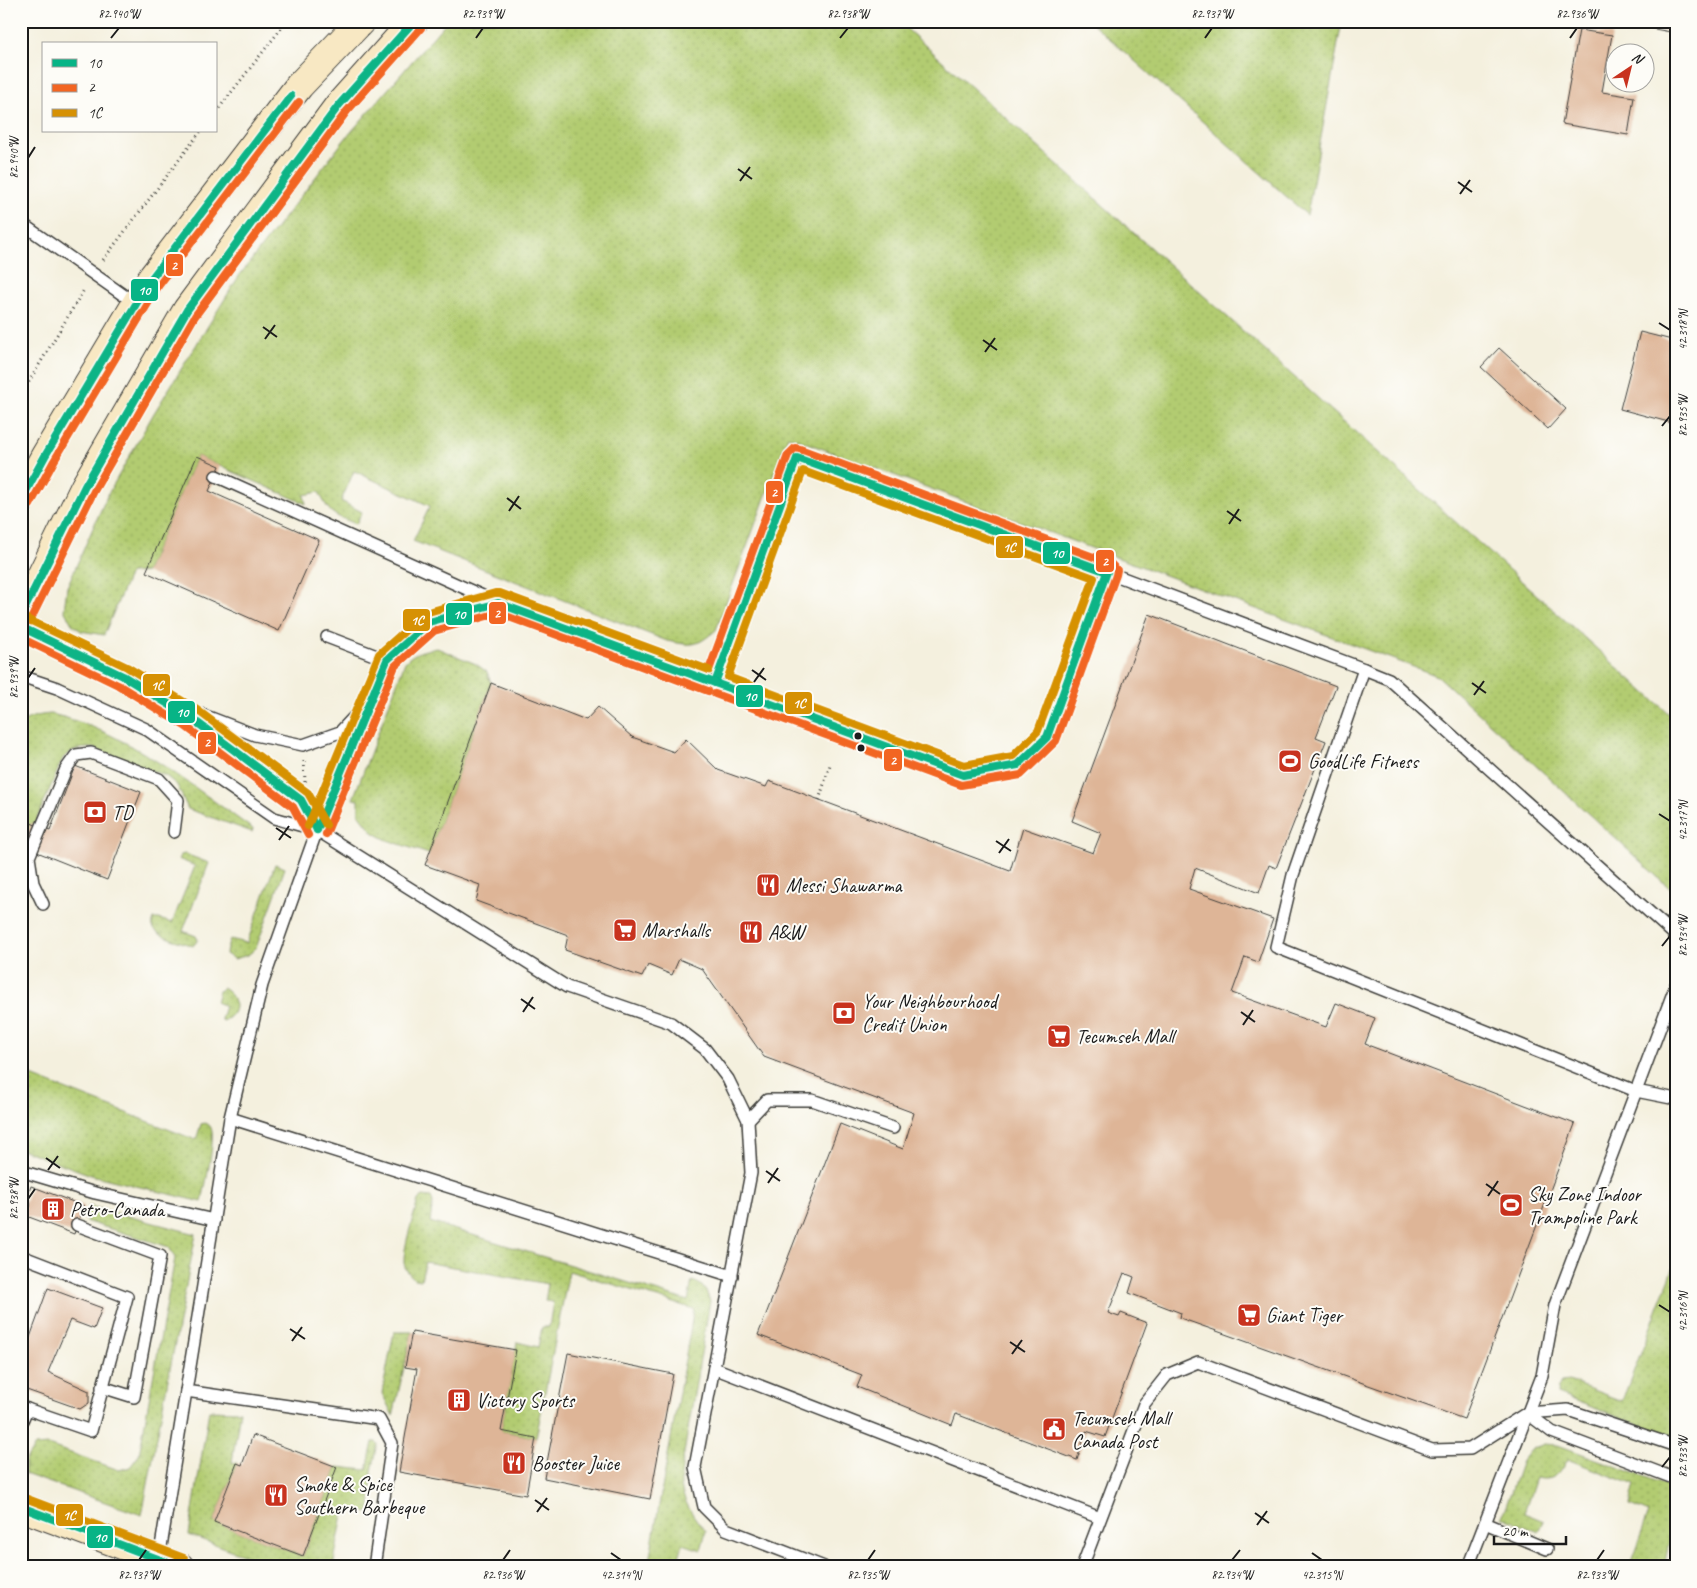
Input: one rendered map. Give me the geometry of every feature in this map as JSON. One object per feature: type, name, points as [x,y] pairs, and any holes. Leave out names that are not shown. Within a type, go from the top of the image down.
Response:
[{"type":"main road","points":[[21,500],[44,456],[151,279],[299,86],[361,21]]},
{"type":"main road","points":[[21,617],[85,486],[187,310],[339,105],[414,21]]},
{"type":"main road","points":[[21,1507],[170,1563]]},
{"type":"lane","points":[[21,222],[136,304]]},
{"type":"lane","points":[[715,684],[797,458],[1390,679],[1676,936]]},
{"type":"lane","points":[[216,476],[498,603],[963,775],[1018,765],[1047,737],[1107,572]]},
{"type":"lane","points":[[170,1563],[186,1391],[230,1118],[262,985],[317,830],[387,660],[429,622],[498,603]]},
{"type":"lane","points":[[21,628],[123,676],[191,718],[301,800],[317,830]]},
{"type":"lane","points":[[327,637],[387,660]]},
{"type":"lane","points":[[1364,670],[1293,875],[1276,947],[1636,1091],[1676,1099]]},
{"type":"lane","points":[[21,676],[57,688],[146,729],[274,818],[317,830],[566,986],[671,1023],[705,1049],[728,1079],[748,1120],[751,1173],[695,1467],[704,1508],[726,1529],[824,1567]]},
{"type":"lane","points":[[154,696],[255,736],[303,745],[340,732],[370,700]]},
{"type":"lane","points":[[43,904],[33,883],[29,857],[66,769],[76,755],[91,753],[159,780],[178,800],[174,832]]},
{"type":"lane","points":[[1468,1567],[1542,1376],[1555,1305],[1676,986]]},
{"type":"lane","points":[[748,1120],[767,1100],[812,1100],[893,1128]]},
{"type":"lane","points":[[230,1118],[732,1276]]},
{"type":"lane","points":[[21,1171],[95,1194],[214,1220]]},
{"type":"lane","points":[[77,1225],[160,1256],[134,1398],[102,1386]]},
{"type":"lane","points":[[21,1256],[126,1297],[91,1431],[24,1408],[21,1423]]},
{"type":"lane","points":[[1082,1567],[1144,1404],[1167,1375],[1198,1362],[1432,1450],[1470,1449],[1527,1413],[1568,1410],[1676,1446]]},
{"type":"lane","points":[[714,1368],[1100,1518]]},
{"type":"lane","points":[[186,1391],[379,1419],[392,1443],[374,1567]]},
{"type":"lane","points":[[1527,1413],[1552,1432],[1676,1479]]},
{"type":"lane","points":[[1485,1523],[1547,1548]]},
{"type":"path","points":[[218,109],[287,21]]},
{"type":"path","points":[[304,758],[306,785]]},
{"type":"path","points":[[819,800],[830,764]]},
{"type":"green space","points":[[447,21],[898,21],[1676,720],[1676,894],[1438,676],[788,436],[716,630],[704,640],[694,644],[667,641],[413,541],[430,506],[354,471],[341,501],[362,512],[356,524],[333,513],[326,506],[319,492],[304,495],[306,504],[197,456],[146,572],[130,573],[104,635],[81,631],[72,624],[64,610],[67,587],[107,496],[154,413],[239,276],[345,139]]},
{"type":"green space","points":[[1090,21],[1342,21],[1307,215]]},
{"type":"green space","points":[[437,648],[476,664],[487,672],[491,683],[429,854],[387,840],[374,833],[359,814],[359,800],[353,799],[405,662],[419,652]]},
{"type":"green space","points":[[51,714],[79,722],[132,746],[206,795],[253,829],[252,832],[188,809],[177,785],[166,776],[93,748],[84,748],[73,751],[63,758],[21,856],[21,723],[32,717]]},
{"type":"green space","points":[[185,854],[209,863],[183,931],[196,936],[198,940],[193,946],[171,939],[159,933],[153,927],[154,919],[172,923],[195,866],[178,859],[181,855]]},
{"type":"green space","points":[[275,864],[285,868],[256,948],[248,955],[234,959],[226,954],[230,939],[247,943]]},
{"type":"green space","points":[[222,988],[231,995],[235,1004],[233,1014],[223,1021],[221,1019],[225,1006],[216,1002],[219,991]]},
{"type":"green space","points":[[21,1072],[196,1140],[201,1124],[209,1125],[212,1134],[210,1164],[202,1202],[91,1175],[21,1149]]},
{"type":"green space","points":[[423,1196],[431,1197],[433,1202],[430,1222],[688,1301],[692,1281],[704,1288],[710,1301],[682,1465],[681,1481],[682,1492],[687,1504],[706,1531],[701,1550],[683,1544],[676,1567],[648,1567],[694,1309],[569,1271],[536,1438],[501,1431],[517,1342],[538,1347],[542,1327],[549,1327],[553,1302],[545,1301],[548,1284],[425,1262],[421,1280],[415,1279],[405,1268],[404,1256],[418,1200]]},
{"type":"green space","points":[[89,1206],[196,1234],[142,1515],[25,1474],[25,1461],[35,1446],[48,1445],[119,1470],[130,1467],[139,1455],[175,1258],[169,1247],[85,1221]]},
{"type":"green space","points":[[1676,1262],[1676,1435],[1663,1434],[1557,1394],[1558,1387],[1562,1382],[1569,1381],[1622,1401]]},
{"type":"green space","points":[[394,1332],[412,1332],[393,1416],[382,1393]]},
{"type":"green space","points":[[209,1410],[240,1411],[232,1462],[237,1463],[214,1522],[303,1556],[337,1467],[367,1470],[373,1442],[378,1444],[372,1471],[370,1513],[344,1509],[333,1567],[277,1567],[189,1535]]},
{"type":"green space","points":[[1544,1444],[1558,1445],[1664,1484],[1675,1496],[1676,1508],[1664,1567],[1629,1567],[1649,1513],[1630,1505],[1635,1485],[1567,1459],[1556,1476],[1548,1479],[1536,1478],[1524,1513],[1544,1521],[1539,1532],[1502,1517],[1522,1461],[1532,1449]]},
{"type":"building","points":[[1676,21],[1676,33],[1617,22]]},
{"type":"building","points":[[1579,30],[1612,35],[1611,42],[1604,42],[1604,81],[1602,92],[1634,97],[1628,135],[1562,124]]},
{"type":"building","points":[[1640,332],[1676,341],[1676,424],[1620,409]]},
{"type":"building","points":[[1499,348],[1566,409],[1548,429],[1481,367]]},
{"type":"building","points":[[197,456],[220,466],[209,491],[319,540],[279,631],[146,572]]},
{"type":"building","name":"Tecumseh Mall","points":[[1149,614],[1336,686],[1316,737],[1326,741],[1276,868],[1269,865],[1259,893],[1195,868],[1189,889],[1273,919],[1258,962],[1245,957],[1232,993],[1326,1027],[1336,1003],[1375,1018],[1365,1044],[1575,1124],[1464,1419],[1180,1318],[1181,1313],[1129,1293],[1134,1277],[1124,1273],[1108,1313],[1119,1317],[1121,1313],[1147,1323],[1105,1437],[1086,1431],[1077,1460],[956,1414],[952,1425],[857,1387],[862,1375],[758,1335],[840,1124],[903,1149],[914,1113],[764,1057],[702,969],[679,959],[672,975],[648,965],[642,977],[565,950],[568,935],[476,901],[480,885],[425,865],[491,683],[586,720],[598,707],[632,737],[674,752],[686,739],[718,770],[766,787],[769,781],[1010,871],[1023,828],[1093,853],[1101,833],[1072,821]]},
{"type":"building","name":"TD","points":[[75,766],[141,792],[107,880],[22,846],[31,823],[50,831]]},
{"type":"building","name":"Petro-Canada","points":[[31,1186],[84,1206],[74,1234],[21,1214]]},
{"type":"building","points":[[48,1288],[102,1308],[94,1329],[70,1320],[48,1372],[89,1391],[89,1403],[80,1409],[21,1388],[21,1362]]},
{"type":"building","name":"Victory Sports","points":[[412,1332],[516,1350],[501,1431],[536,1438],[526,1495],[399,1472],[417,1369],[405,1367]]},
{"type":"building","points":[[568,1353],[673,1374],[650,1499],[544,1478]]},
{"type":"building","name":"Smoke & Spice Southern Barbeque","points":[[253,1435],[337,1467],[303,1556],[214,1522],[237,1463],[242,1465]]},
{"type":"transit line","name":"10","points":[[21,616],[85,486],[187,310],[339,105],[414,21]]},
{"type":"transit line","name":"2","points":[[30,621],[94,491],[195,316],[347,111],[421,28]]},
{"type":"transit line","name":"10","points":[[21,500],[45,456],[151,279],[291,96]]},
{"type":"transit line","name":"2","points":[[30,505],[54,461],[159,285],[299,102]]},
{"type":"transit line","name":"2","points":[[709,670],[788,455],[795,448],[1110,563],[1117,570],[1056,741],[1021,775],[961,785],[715,694]]},
{"type":"transit line","name":"10","points":[[797,458],[1107,572],[1047,737],[1018,765],[963,775],[715,683],[797,458]]},
{"type":"transit line","name":"1C","points":[[803,471],[1094,578],[1038,731],[1013,756],[964,765],[728,677],[803,471]]},
{"type":"transit line","name":"1C","points":[[308,826],[379,654],[425,613],[500,593],[709,670]]},
{"type":"transit line","name":"10","points":[[317,830],[387,660],[429,622],[498,603],[715,683]]},
{"type":"transit line","name":"2","points":[[326,834],[395,666],[434,631],[498,613],[708,691]]},
{"type":"transit line","name":"1C","points":[[25,618],[127,667],[197,710],[308,793],[326,825]]},
{"type":"transit line","name":"10","points":[[21,627],[123,676],[191,718],[301,800],[317,830]]},
{"type":"transit line","name":"2","points":[[21,638],[118,685],[185,726],[293,807],[308,835]]},
{"type":"transit line","name":"1C","points":[[25,1498],[184,1558]]},
{"type":"transit line","name":"10","points":[[21,1507],[179,1567]]},
{"type":"place","name":"GoodLife Fitness","points":[[1290,761]]},
{"type":"place","name":"TD","points":[[95,812]]},
{"type":"place","name":"Messi Shawarma","points":[[768,885]]},
{"type":"place","name":"Marshalls","points":[[625,930]]},
{"type":"place","name":"A&W","points":[[751,932]]},
{"type":"place","name":"Your Neighbourhood Credit Union","points":[[844,1013]]},
{"type":"place","name":"Tecumseh Mall","points":[[1059,1036]]},
{"type":"place","name":"Sky Zone Indoor Trampoline Park","points":[[1511,1205]]},
{"type":"place","name":"Petro-Canada","points":[[53,1209]]},
{"type":"place","name":"Giant Tiger","points":[[1249,1315]]},
{"type":"place","name":"Victory Sports","points":[[459,1400]]},
{"type":"place","name":"Tecumseh Mall Canada Post","points":[[1054,1429]]},
{"type":"place","name":"Booster Juice","points":[[514,1463]]},
{"type":"place","name":"Smoke & Spice Southern Barbeque","points":[[276,1495]]}]
